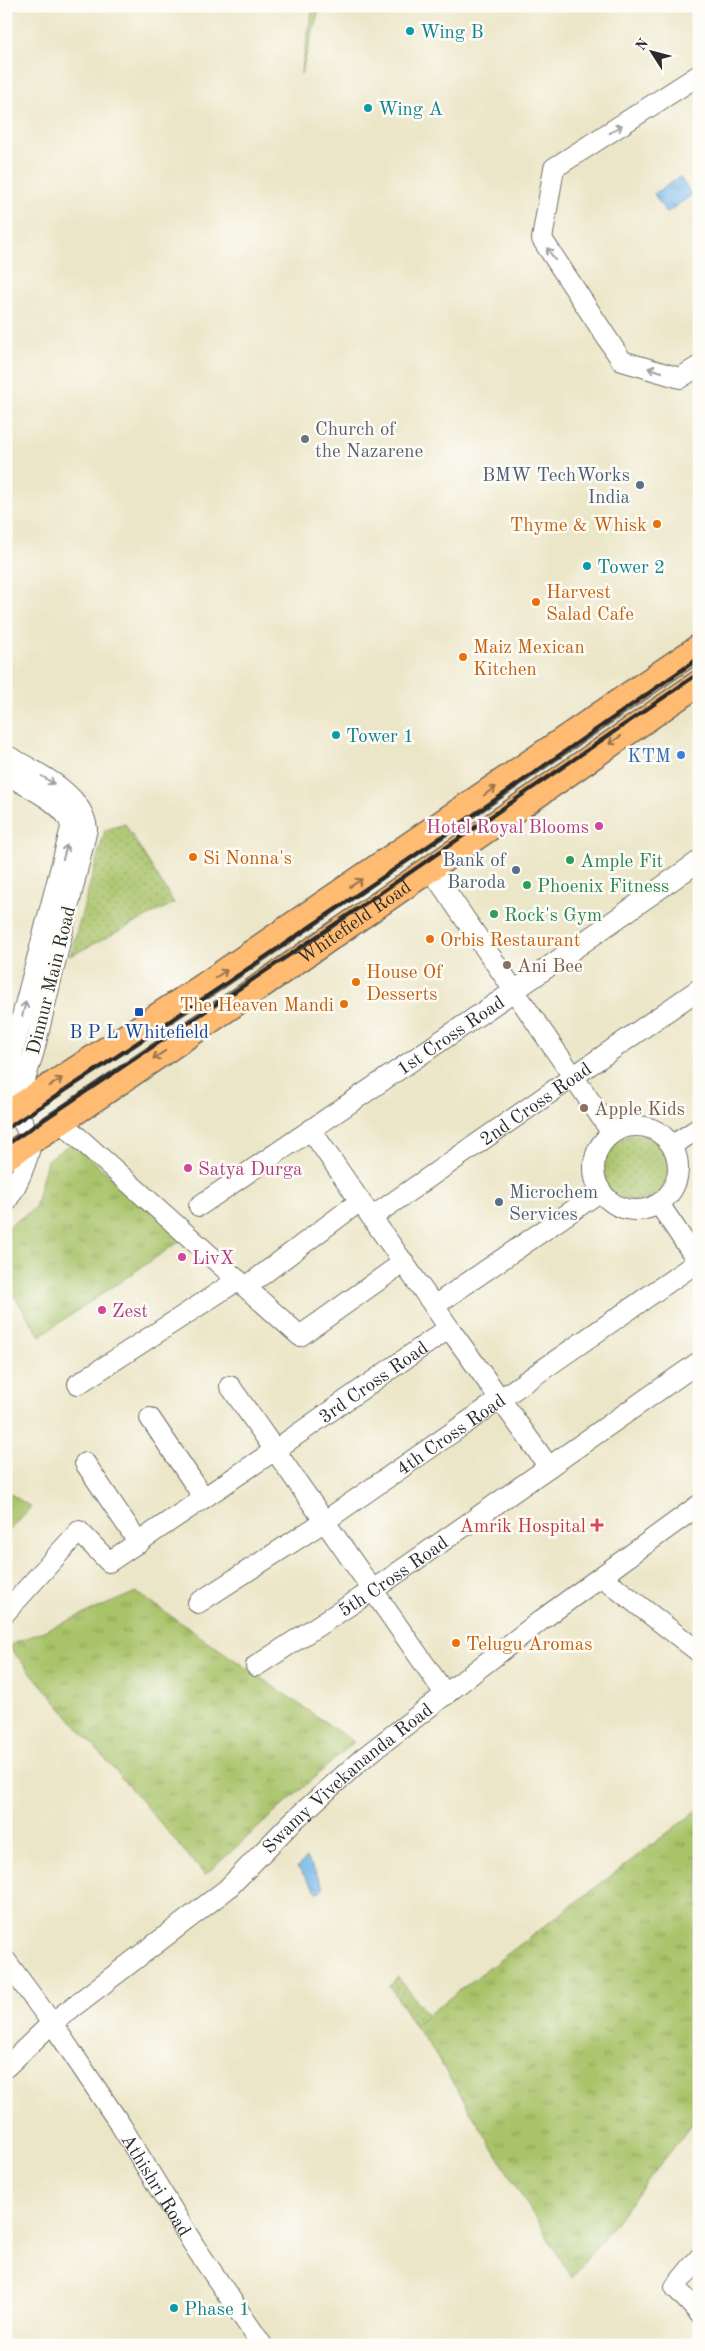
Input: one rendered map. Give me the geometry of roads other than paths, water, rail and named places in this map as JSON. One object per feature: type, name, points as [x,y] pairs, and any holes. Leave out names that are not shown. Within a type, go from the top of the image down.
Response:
[{"type":"main road","name":"Whitefield Road","points":[[9,1111],[208,983],[699,647]]},
{"type":"main road","points":[[659,675],[676,699]]},
{"type":"main road","name":"Whitefield Road","points":[[6,1157],[61,1122],[699,683]]},
{"type":"main road","points":[[626,697],[642,722]]},
{"type":"street","points":[[699,76],[554,168],[542,239],[622,361],[680,378],[699,366]]},
{"type":"street","name":"Dinnur Main Road","points":[[6,755],[65,793],[85,816],[87,828],[34,1051],[9,1111]]},
{"type":"street","name":"Dinnur Main Road","points":[[6,774],[57,804],[71,821],[71,828],[12,1055],[9,1111]]},
{"type":"street","name":"1st Cross Road","points":[[199,1206],[514,991],[699,861]]},
{"type":"street","points":[[430,868],[612,1133]]},
{"type":"street","name":"2nd Cross Road","points":[[78,1384],[366,1209],[573,1076],[699,989]]},
{"type":"street","points":[[6,1202],[27,1161],[32,1140],[9,1111]]},
{"type":"street","points":[[61,1122],[300,1336],[404,1262]]},
{"type":"street","points":[[630,1126],[647,1126],[663,1134],[673,1145],[679,1166],[677,1180],[669,1195],[659,1204],[639,1210],[627,1210],[605,1198],[594,1175],[594,1161],[600,1145],[612,1133],[630,1126]]},
{"type":"street","points":[[673,1145],[699,1128]]},
{"type":"street","name":"3rd Cross Road","points":[[6,1612],[79,1531],[109,1562],[275,1450],[449,1328],[311,1130]]},
{"type":"street","points":[[434,1306],[601,1191]]},
{"type":"street","points":[[659,1204],[698,1262]]},
{"type":"street","name":"4th Cross Road","points":[[198,1603],[325,1521],[698,1262]]},
{"type":"street","points":[[449,1328],[549,1466]]},
{"type":"street","name":"5th Cross Road","points":[[256,1666],[373,1590],[699,1362]]},
{"type":"street","points":[[230,1386],[446,1695]]},
{"type":"street","points":[[150,1418],[204,1498]]},
{"type":"street","points":[[85,1462],[139,1543]]},
{"type":"street","name":"Swamy Vivekananda Road","points":[[6,2067],[52,2023],[227,1889],[292,1822],[362,1759],[540,1620],[697,1510]]},
{"type":"street","points":[[602,1576],[699,1652]]},
{"type":"street","name":"Athishri Road","points":[[6,1961],[52,2023],[120,2124],[192,2241],[262,2345]]},
{"type":"street","points":[[699,2258],[675,2287],[699,2313]]},
{"type":"water","points":[[680,177],[692,195],[666,213],[654,194]]},
{"type":"water","points":[[307,1858],[324,1887],[318,1893],[297,1867]]},
{"type":"railway","points":[[6,1129],[181,1014],[699,658]]},
{"type":"railway","points":[[6,1145],[328,929],[699,673]]},
{"type":"place","name":"Wing B","points":[[410,31]]},
{"type":"place","name":"Wing A","points":[[368,108]]},
{"type":"place","name":"Church of the Nazarene","points":[[305,439]]},
{"type":"place","name":"BMW TechWorks India","points":[[640,485]]},
{"type":"place","name":"Thyme & Whisk","points":[[657,524]]},
{"type":"place","name":"Tower 2","points":[[587,566]]},
{"type":"place","name":"Harvest Salad Cafe","points":[[536,602]]},
{"type":"place","name":"Maiz Mexican Kitchen","points":[[463,657]]},
{"type":"place","name":"Tower 1","points":[[336,735]]},
{"type":"place","name":"KTM","points":[[681,755]]},
{"type":"place","name":"Hotel Royal Blooms","points":[[599,826]]},
{"type":"place","name":"Si Nonna's","points":[[193,857]]},
{"type":"place","name":"Ample Fit","points":[[570,860]]},
{"type":"place","name":"Bank of Baroda","points":[[516,870]]},
{"type":"place","name":"Phoenix Fitness","points":[[527,885]]},
{"type":"place","name":"Rock's Gym","points":[[494,914]]},
{"type":"place","name":"Orbis Restaurant","points":[[430,939]]},
{"type":"place","name":"Ani Bee","points":[[507,965]]},
{"type":"place","name":"House Of Desserts","points":[[356,982]]},
{"type":"place","name":"The Heaven Mandi","points":[[344,1004]]},
{"type":"place","name":"B P L Whitefield","points":[[139,1012]]},
{"type":"place","name":"Apple Kids","points":[[584,1108]]},
{"type":"place","name":"Satya Durga","points":[[188,1168]]},
{"type":"place","name":"Microchem Services","points":[[499,1202]]},
{"type":"place","name":"LivX","points":[[182,1257]]},
{"type":"place","name":"Zest","points":[[102,1310]]},
{"type":"place","name":"Amrik Hospital","points":[[597,1525]]},
{"type":"place","name":"Telugu Aromas","points":[[456,1643]]},
{"type":"place","name":"Phase 1","points":[[174,2308]]}]
